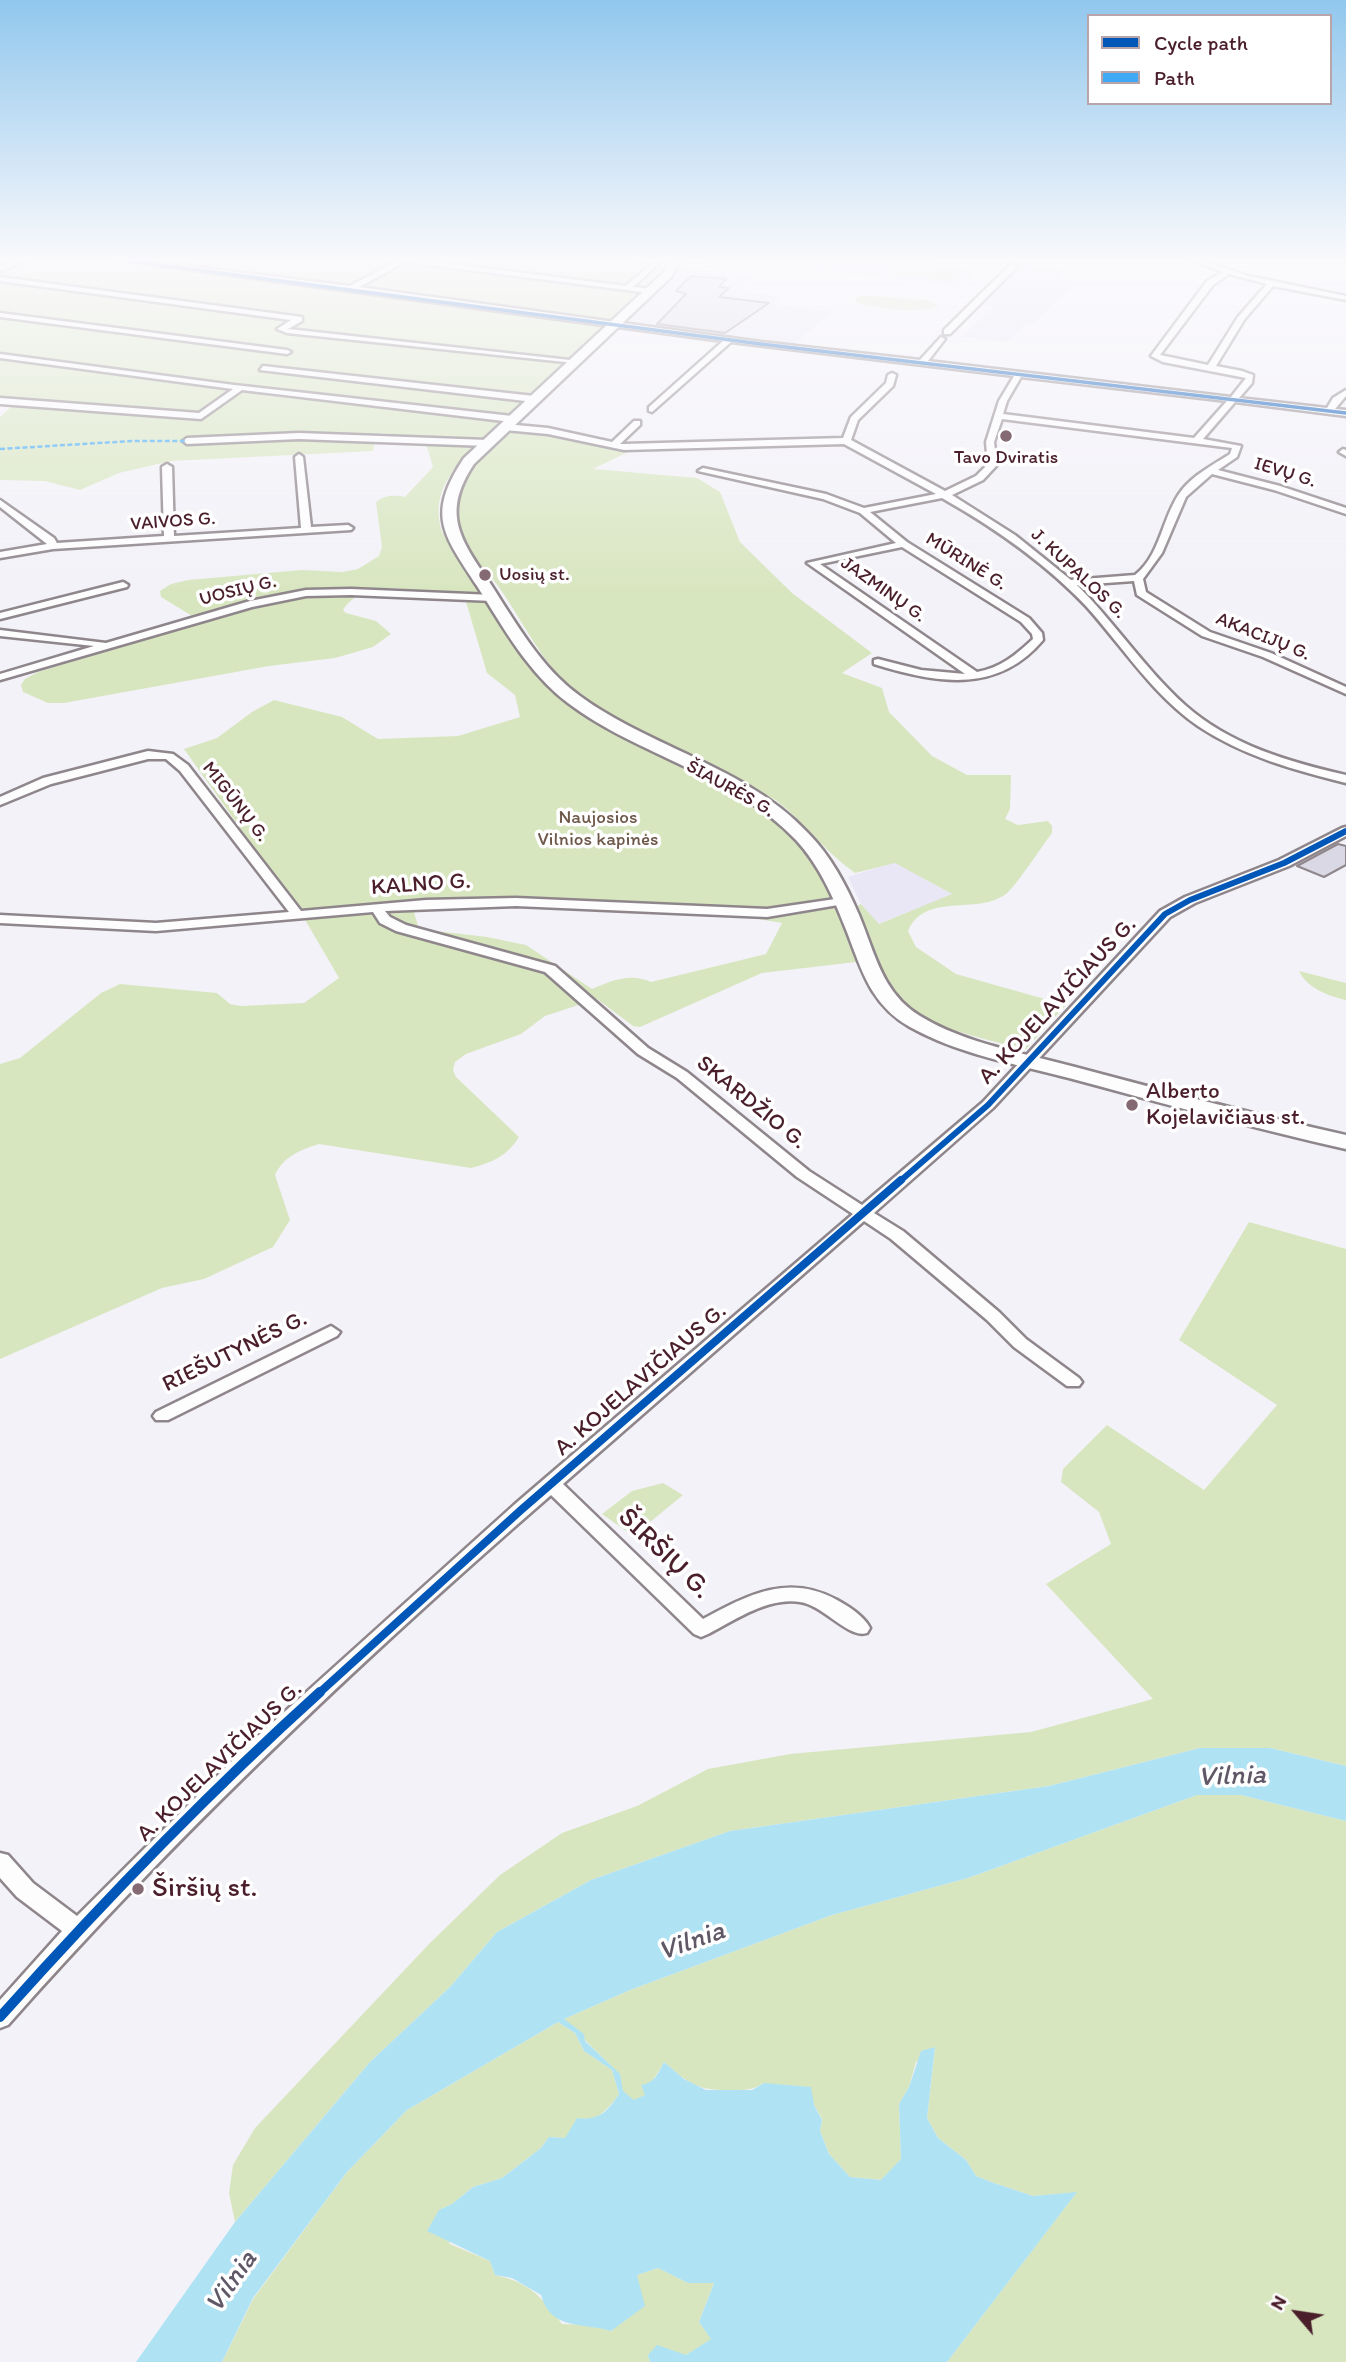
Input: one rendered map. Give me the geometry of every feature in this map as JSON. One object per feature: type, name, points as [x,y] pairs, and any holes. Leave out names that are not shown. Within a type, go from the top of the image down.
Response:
[{"type":"main road","name":"ŠIAURĖS G.","points":[[565,370],[487,443],[456,477],[446,506],[448,523],[458,548],[533,658],[562,690],[624,732],[770,809],[803,837],[822,859],[844,900],[880,992],[890,1004],[927,1029],[1030,1061],[1244,1119],[1346,1142]]},
{"type":"street","points":[[113,370],[508,423],[638,448],[684,444],[846,441],[854,419],[890,384],[892,375]]},
{"type":"street","points":[[253,374],[259,370]]},
{"type":"street","points":[[282,370],[534,399]]},
{"type":"street","points":[[652,410],[696,370]]},
{"type":"street","points":[[986,370],[1346,413]]},
{"type":"street","points":[[1197,440],[1250,377],[1228,370]]},
{"type":"street","points":[[863,511],[943,496],[969,485],[993,465],[990,442],[1003,401],[1019,374]]},
{"type":"street","points":[[0,401],[201,415],[239,386]]},
{"type":"street","points":[[1330,411],[1336,400],[1346,392]]},
{"type":"street","points":[[998,416],[1238,447],[1234,455],[1184,494],[1146,572],[1138,578],[1069,583]]},
{"type":"street","points":[[614,445],[637,423]]},
{"type":"street","points":[[187,441],[239,436],[326,434],[487,443]]},
{"type":"street","name":"J. KUPALOS G.","points":[[846,441],[1024,545],[1069,583],[1106,620],[1153,678],[1198,720],[1270,759],[1346,779]]},
{"type":"street","points":[[299,457],[306,530]]},
{"type":"street","points":[[167,467],[169,540]]},
{"type":"street","name":"MŪRINĖ G.","points":[[703,471],[826,498],[863,511],[904,544],[1025,620],[1037,633],[1038,640],[1023,658],[976,676],[943,679],[878,662]]},
{"type":"street","name":"IEVŲ G.","points":[[1212,471],[1276,488],[1346,512]]},
{"type":"street","points":[[0,503],[51,540],[53,546]]},
{"type":"street","name":"VAIVOS G.","points":[[0,555],[53,546],[348,528]]},
{"type":"street","name":"JAZMINŲ G.","points":[[904,544],[812,563],[976,676]]},
{"type":"street","name":"AKACIJŲ G.","points":[[1138,578],[1141,593],[1146,598],[1206,634],[1267,655],[1346,691]]},
{"type":"street","points":[[0,616],[123,585]]},
{"type":"street","name":"UOSIŲ G.","points":[[0,677],[250,604],[306,593],[351,592],[493,598]]},
{"type":"street","points":[[0,633],[105,646]]},
{"type":"street","name":"MIGŪNŲ G.","points":[[0,801],[47,781],[116,762],[148,755],[169,756],[184,768],[298,915]]},
{"type":"street","name":"A. KOJELAVIČIAUS G.","points":[[0,2017],[78,1930],[287,1720],[551,1484],[978,1115],[1165,914],[1190,900],[1284,863],[1346,831]]},
{"type":"street","name":"KALNO G.","points":[[0,919],[156,927],[426,904],[516,902],[767,914],[844,900]]},
{"type":"street","name":"SKARDŽIO G.","points":[[377,909],[385,920],[401,928],[550,969],[643,1051],[682,1075],[803,1174],[897,1235],[993,1316],[1020,1343],[1073,1382]]},
{"type":"street","name":"RIEŠUTYNĖS G.","points":[[162,1416],[331,1332]]},
{"type":"street","name":"ŠIRŠIŲ G.","points":[[551,1484],[701,1629],[763,1597],[790,1594],[813,1597],[831,1604],[860,1628]]},
{"type":"street","points":[[0,1862],[25,1890],[78,1930]]},
{"type":"shaded area","points":[[895,862],[953,895],[878,924],[861,904],[848,877]]},
{"type":"green space","name":"Naujosios Vilnios kapinės","points":[[0,370],[559,370],[453,471],[440,500],[442,532],[512,640],[595,721],[747,800],[796,839],[812,857],[839,906],[856,962],[762,973],[640,1027],[633,1026],[597,999],[545,1016],[521,1034],[466,1054],[455,1062],[453,1070],[456,1077],[519,1137],[510,1149],[499,1157],[471,1168],[319,1144],[305,1149],[288,1158],[275,1175],[290,1220],[273,1247],[204,1279],[162,1288],[0,1359],[0,1064],[20,1058],[101,993],[120,984],[217,993],[230,1004],[241,1006],[304,1003],[339,978],[304,918],[184,749],[217,738],[252,712],[274,700],[342,717],[378,739],[458,736],[520,717],[515,695],[487,673],[464,595],[401,589],[369,589],[348,604],[343,610],[346,613],[376,621],[391,634],[373,647],[335,658],[269,666],[64,703],[48,703],[23,692],[21,685],[25,679],[38,672],[202,622],[161,597],[160,591],[171,584],[188,580],[302,570],[343,572],[358,569],[379,556],[382,547],[376,502],[390,496],[405,497],[433,467],[424,437],[380,433],[375,440],[373,451],[171,461],[119,473],[80,490],[45,481],[0,480],[0,417],[13,405],[0,403]],"holes":[[[482,905],[557,906],[747,917],[782,923],[766,954],[651,982],[629,978],[614,980],[592,989],[526,945],[487,937],[419,929],[413,909]]]},
{"type":"green space","points":[[510,428],[563,435],[630,451],[593,469],[697,478],[720,492],[740,542],[792,593],[872,653],[842,673],[882,688],[889,712],[932,756],[967,775],[1011,775],[1010,809],[1005,819],[1018,825],[1048,821],[1052,826],[1052,833],[1006,894],[981,903],[927,911],[916,919],[908,931],[916,947],[956,974],[1066,1005],[1025,1050],[953,1030],[918,1014],[892,992],[881,972],[857,906],[861,904],[879,924],[952,894],[895,863],[855,873],[777,801],[601,710],[581,697],[550,666],[498,586],[462,540],[456,523],[459,492],[466,478],[475,464]]},
{"type":"green space","points":[[1299,971],[1346,983],[1346,1000],[1319,990],[1307,982]]},
{"type":"green space","points":[[1249,1222],[1346,1249],[1346,1766],[1270,1748],[1200,1748],[1049,1786],[730,1831],[591,1880],[497,1932],[450,1987],[370,2062],[235,2222],[229,2193],[233,2165],[255,2128],[430,1943],[500,1875],[562,1833],[637,1806],[708,1769],[790,1754],[1031,1732],[1153,1699],[1046,1584],[1111,1544],[1099,1512],[1061,1482],[1063,1469],[1107,1425],[1204,1490],[1277,1405],[1179,1340]]},
{"type":"green space","points":[[663,1483],[683,1495],[633,1536],[602,1514],[632,1491]]},
{"type":"green space","points":[[1197,1795],[1241,1795],[1346,1821],[1346,2362],[947,2362],[1076,2193],[1033,2196],[991,2182],[976,2176],[966,2160],[938,2138],[927,2118],[935,2048],[916,2062],[909,2087],[899,2104],[901,2159],[882,2180],[850,2177],[829,2154],[820,2131],[822,2119],[814,2105],[764,2083],[746,2090],[703,2088],[688,2081],[664,2062],[645,2095],[634,2101],[623,2092],[619,2074],[564,2019],[630,1990],[832,1915],[968,1878]]},
{"type":"green space","points":[[558,2022],[575,2033],[584,2051],[612,2070],[619,2094],[601,2114],[565,2138],[549,2137],[541,2148],[502,2178],[473,2187],[452,2204],[439,2210],[450,2244],[490,2261],[495,2275],[526,2286],[548,2306],[562,2324],[591,2325],[612,2331],[637,2275],[658,2268],[688,2283],[714,2283],[699,2322],[712,2339],[686,2355],[648,2355],[650,2362],[222,2362],[253,2299],[347,2172],[407,2110]]},
{"type":"water","name":"Vilnia","points":[[1200,1748],[1270,1748],[1346,1766],[1346,1821],[1241,1795],[1197,1795],[968,1878],[832,1915],[630,1990],[564,2019],[584,2034],[585,2041],[620,2074],[623,2091],[634,2100],[645,2095],[641,2085],[653,2080],[664,2062],[684,2079],[706,2090],[752,2090],[764,2083],[811,2087],[814,2105],[822,2120],[820,2131],[829,2154],[850,2177],[881,2180],[901,2159],[899,2104],[909,2087],[921,2051],[935,2047],[927,2118],[938,2138],[966,2160],[976,2176],[991,2182],[1033,2196],[1077,2192],[947,2362],[650,2362],[648,2355],[657,2345],[686,2355],[711,2339],[699,2322],[714,2283],[688,2283],[658,2268],[637,2275],[645,2306],[611,2331],[560,2320],[552,2315],[541,2295],[512,2278],[495,2275],[490,2261],[427,2231],[439,2210],[452,2204],[473,2187],[502,2178],[541,2148],[549,2137],[565,2138],[577,2118],[585,2119],[602,2114],[619,2094],[612,2070],[584,2051],[575,2033],[558,2022],[407,2110],[347,2172],[253,2298],[222,2362],[136,2362],[235,2222],[370,2062],[450,1987],[497,1932],[591,1880],[730,1831],[1049,1786]]},
{"type":"building","points":[[1338,844],[1346,846],[1346,865],[1324,877],[1297,866]]},
{"type":"marked path","points":[[0,449],[132,441],[187,441]]},
{"type":"cycle path","points":[[983,370],[1346,413]]},
{"type":"cycle path","points":[[0,2017],[78,1930],[257,1749],[521,1510],[988,1105],[1165,914],[1190,900],[1284,863],[1346,831]]},
{"type":"place","name":"Tavo Dviratis","points":[[1006,436]]},
{"type":"place","name":"Uosių st.","points":[[485,575]]},
{"type":"place","name":"Alberto Kojelavičiaus st.","points":[[1132,1105]]},
{"type":"place","name":"Širšių st.","points":[[138,1889]]}]
